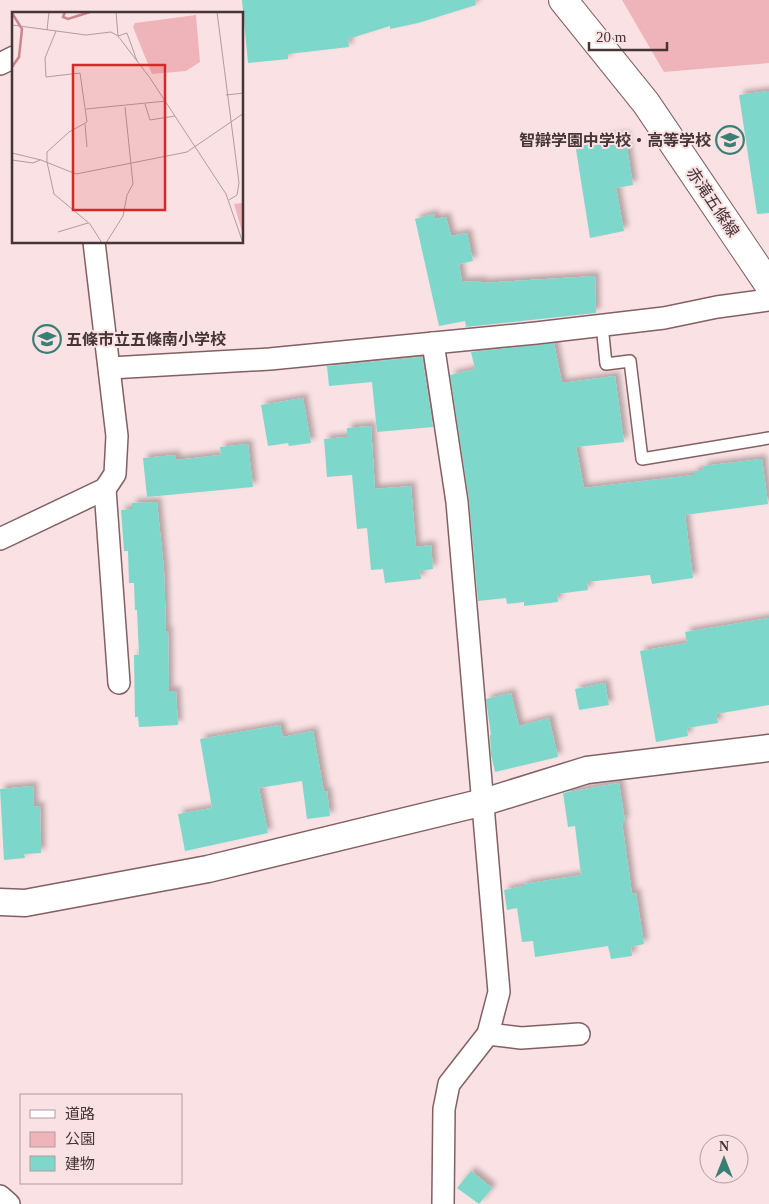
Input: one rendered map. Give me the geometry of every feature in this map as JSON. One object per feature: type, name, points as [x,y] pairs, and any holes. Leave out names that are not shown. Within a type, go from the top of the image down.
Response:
[{"type":"main road","name":"赤滝五條線","points":[[563,0],[646,103],[769,285]]},
{"type":"street","points":[[0,64],[12,59]]},
{"type":"street","points":[[0,539],[105,489],[115,474],[117,436],[94,244]]},
{"type":"street","points":[[110,368],[270,359],[433,344],[664,318],[701,310],[769,300]]},
{"type":"street","points":[[433,344],[457,502],[475,689],[479,761],[499,992],[488,1034],[449,1084],[444,1108],[443,1204]]},
{"type":"street","points":[[105,489],[119,683]]},
{"type":"street","points":[[0,902],[26,904],[208,869],[484,802],[587,770],[769,748]]},
{"type":"street","points":[[488,1034],[521,1038],[579,1034]]},
{"type":"street","points":[[0,1196],[8,1204]]},
{"type":"lane","points":[[602,325],[606,364],[630,361],[642,459],[769,438]]},
{"type":"green space","points":[[622,0],[769,0],[769,63],[664,72]]},
{"type":"building","points":[[242,0],[475,0],[476,5],[418,23],[390,29],[390,26],[348,39],[349,47],[288,54],[288,59],[248,63]]},
{"type":"building","points":[[769,91],[769,213],[757,214],[739,95]]},
{"type":"building","points":[[625,135],[633,185],[616,188],[624,231],[590,238],[575,143]]},
{"type":"building","points":[[434,214],[435,219],[446,217],[451,236],[467,233],[473,261],[459,264],[462,282],[482,281],[482,283],[595,276],[596,313],[466,327],[465,321],[439,326],[415,219]]},
{"type":"building","points":[[554,343],[562,383],[615,376],[624,442],[576,447],[584,488],[694,475],[694,471],[704,470],[703,466],[762,459],[768,504],[685,515],[693,578],[652,584],[650,575],[587,582],[588,590],[557,594],[558,602],[524,606],[524,602],[507,604],[506,598],[478,601],[469,500],[450,375],[475,369],[471,352]]},
{"type":"building","points":[[422,357],[433,427],[377,432],[372,382],[329,386],[327,366]]},
{"type":"building","points":[[303,398],[311,443],[289,446],[288,443],[268,446],[261,405]]},
{"type":"building","points":[[371,426],[375,489],[411,486],[416,547],[431,545],[433,569],[420,571],[421,579],[385,583],[383,569],[371,570],[367,528],[357,529],[352,475],[327,477],[324,439],[347,437],[347,428]]},
{"type":"building","points":[[248,444],[253,487],[147,497],[143,458],[176,455],[176,460],[221,455],[220,447]]},
{"type":"building","points":[[157,502],[164,570],[166,631],[168,631],[169,691],[176,691],[178,725],[139,727],[138,717],[135,717],[134,655],[139,655],[137,610],[135,610],[134,583],[129,583],[128,551],[124,551],[121,510],[132,509],[132,503]]},
{"type":"building","points":[[769,618],[769,705],[716,714],[718,723],[687,728],[688,736],[656,742],[640,651],[687,643],[685,632]]},
{"type":"building","points":[[605,683],[609,705],[579,710],[575,689]]},
{"type":"building","points":[[511,693],[519,726],[549,718],[558,757],[495,772],[491,755],[491,735],[486,699]]},
{"type":"building","points":[[280,725],[283,737],[313,731],[324,792],[327,791],[330,816],[307,819],[302,781],[259,788],[268,833],[185,851],[178,814],[212,808],[200,739]]},
{"type":"building","points":[[619,783],[625,821],[622,822],[632,894],[636,893],[644,944],[631,947],[632,956],[611,959],[608,946],[535,957],[533,941],[522,942],[517,908],[507,910],[504,890],[524,886],[524,884],[581,875],[575,826],[568,827],[563,793]]},
{"type":"building","points":[[33,786],[34,807],[40,806],[41,853],[24,854],[25,858],[4,860],[0,789]]},
{"type":"building","points":[[471,1171],[492,1188],[479,1204],[457,1188]]},
{"type":"place","name":"智辯学園中学校・高等学校","points":[[730,140]]},
{"type":"place","name":"五條市立五條南小学校","points":[[47,339]]}]
